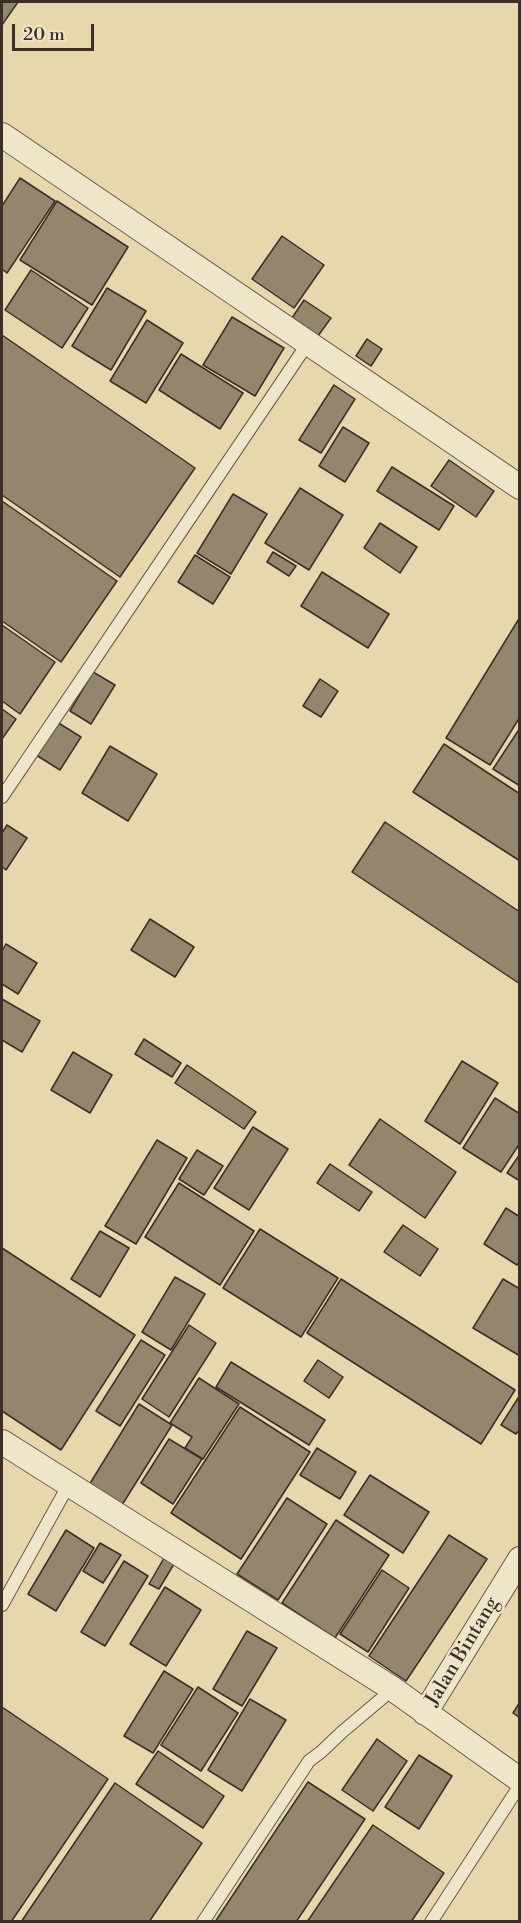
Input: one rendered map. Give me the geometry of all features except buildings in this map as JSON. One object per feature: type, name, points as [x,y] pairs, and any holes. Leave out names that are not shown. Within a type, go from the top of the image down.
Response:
[{"type":"street","points":[[2,135],[519,488]]},
{"type":"street","points":[[2,1442],[393,1689],[519,1780]]},
{"type":"street","name":"Jalan Bintang","points":[[425,1713],[519,1559]]},
{"type":"lane","points":[[2,797],[308,343]]},
{"type":"lane","points":[[2,1605],[69,1484]]},
{"type":"lane","points":[[203,1922],[309,1761],[393,1689]]},
{"type":"lane","points":[[431,1922],[519,1785]]}]
